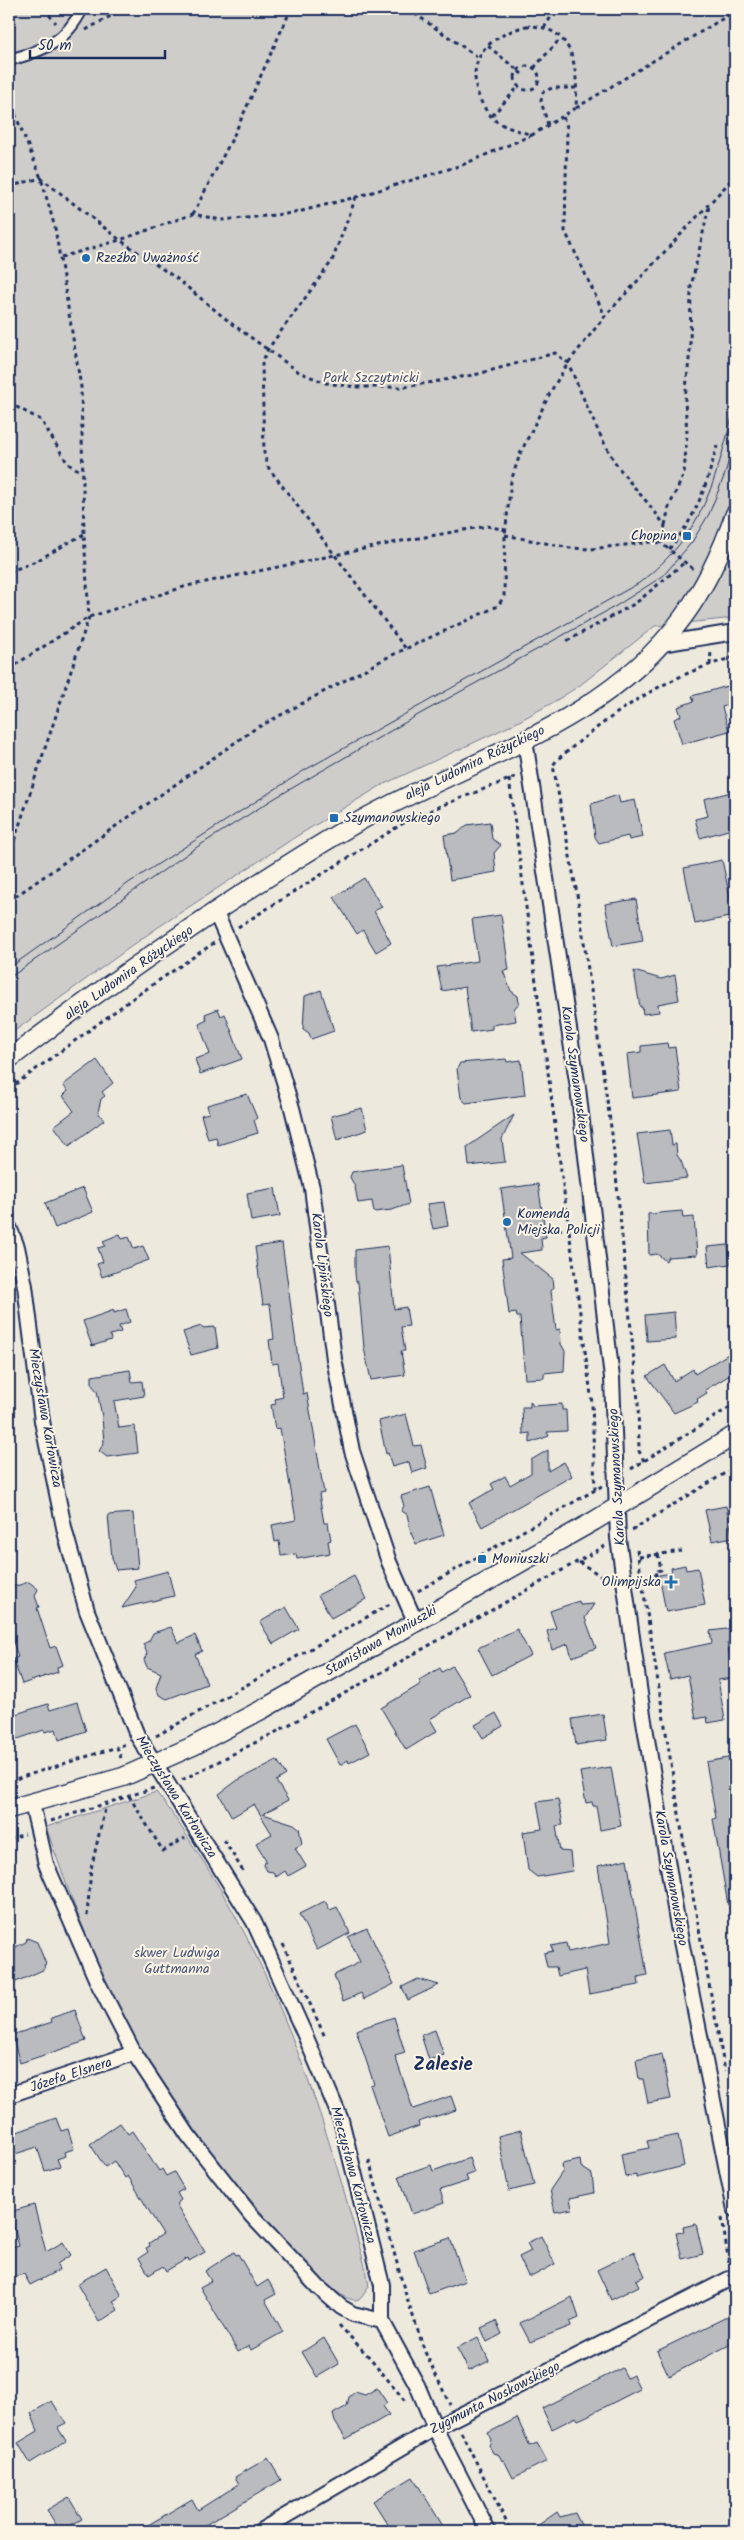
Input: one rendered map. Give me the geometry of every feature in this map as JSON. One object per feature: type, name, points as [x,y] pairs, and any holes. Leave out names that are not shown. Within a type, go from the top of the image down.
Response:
[{"type":"street","points":[[9,60],[48,46],[68,34],[82,9]]},
{"type":"street","name":"aleja Ludomira Różyckiego","points":[[9,1059],[81,1006],[216,913],[373,814],[525,740],[594,700],[625,677],[661,644],[683,618],[707,579],[735,514]]},
{"type":"street","points":[[661,644],[735,632]]},
{"type":"street","name":"Karola Szymanowskiego","points":[[525,740],[578,1088],[612,1378],[618,1538],[643,1715],[678,1926],[735,2210]]},
{"type":"street","name":"Karola Lipińskiego","points":[[216,913],[271,1040],[292,1108],[312,1188],[334,1359],[352,1451],[389,1562],[414,1621]]},
{"type":"street","name":"Mieczysława Karłowicza","points":[[9,1227],[17,1247],[25,1286],[42,1421],[66,1532],[87,1611],[132,1726],[153,1765],[254,1922],[306,2035],[341,2120],[382,2284],[382,2320],[417,2385],[435,2428],[488,2531]]},
{"type":"street","name":"Stanisława Moniuszki","points":[[9,1809],[123,1777],[153,1765],[264,1709],[414,1621],[618,1506],[735,1435]]},
{"type":"street","points":[[32,1804],[46,1864],[78,1934],[96,1982],[134,2053],[188,2135],[251,2216],[318,2287],[341,2307],[353,2314],[382,2320]]},
{"type":"street","name":"Józefa Elsnera","points":[[9,2095],[134,2053]]},
{"type":"street","name":"Zygmunta Noskowskiego","points":[[260,2531],[435,2428],[735,2276]]},
{"type":"path","points":[[194,214],[234,135],[291,9]]},
{"type":"path","points":[[408,9],[479,58]]},
{"type":"path","points":[[544,28],[556,9]]},
{"type":"path","points":[[61,257],[120,240],[194,214],[220,220],[294,213],[356,198],[462,166],[532,135],[735,11]]},
{"type":"path","points":[[532,135],[505,126],[492,116],[485,109],[477,92],[476,74],[479,58],[488,46],[510,31],[526,26],[544,28],[560,39],[574,60],[577,88],[576,108]]},
{"type":"path","points":[[534,68],[560,39]]},
{"type":"path","points":[[488,46],[522,74]]},
{"type":"path","points":[[525,66],[534,68],[539,75],[536,86],[527,90],[518,87],[514,79],[517,70],[525,66]]},
{"type":"path","points":[[536,86],[543,92]]},
{"type":"path","points":[[492,116],[518,87]]},
{"type":"path","points":[[543,92],[552,88],[577,88]]},
{"type":"path","points":[[543,92],[541,101],[548,125]]},
{"type":"path","points":[[9,99],[41,178],[61,257],[81,387],[84,534],[89,617],[9,856]]},
{"type":"path","points":[[563,117],[566,127],[565,231],[605,316]]},
{"type":"path","points":[[9,901],[253,730],[406,649],[498,606],[504,596],[506,530],[511,481],[520,454],[551,391],[568,364],[605,316],[735,176]]},
{"type":"path","points":[[9,184],[15,185],[41,178]]},
{"type":"path","points":[[41,178],[120,240],[176,278],[232,324],[299,372],[326,383],[356,387],[405,387],[478,374],[555,353],[568,364],[615,461],[632,485],[651,505],[665,526]]},
{"type":"path","points":[[356,198],[332,261],[268,349],[262,363],[264,453],[268,466],[406,649]]},
{"type":"path","points":[[661,543],[669,507],[684,474],[687,434],[685,400],[690,349],[691,287],[709,204]]},
{"type":"path","points":[[9,403],[41,420],[68,464],[83,472]]},
{"type":"path","points":[[669,549],[681,535],[700,503],[717,446]]},
{"type":"path","points":[[9,669],[89,617],[187,586],[487,526],[506,530]]},
{"type":"path","points":[[9,572],[38,560],[84,534]]},
{"type":"path","points":[[506,535],[570,548],[591,549],[652,542],[661,543],[697,573]]},
{"type":"path","points":[[567,641],[636,603],[685,562]]},
{"type":"path","points":[[644,1461],[640,1451],[638,1401],[612,1134],[576,894],[553,765],[616,711],[654,688],[681,675],[735,657]]},
{"type":"path","points":[[9,1089],[136,996],[226,935],[402,824],[438,806],[516,776]]},
{"type":"path","points":[[508,779],[570,1228],[592,1403],[595,1491]]},
{"type":"path","points":[[550,1231],[570,1228]]},
{"type":"path","points":[[638,1464],[735,1404]]},
{"type":"path","points":[[628,1532],[735,1468]]},
{"type":"path","points":[[413,1594],[606,1484]]},
{"type":"path","points":[[633,1529],[635,1538]]},
{"type":"path","points":[[596,1540],[600,1548]]},
{"type":"path","points":[[179,1781],[276,1732],[449,1632],[608,1544]]},
{"type":"path","points":[[637,1547],[684,1844],[726,2078]]},
{"type":"path","points":[[639,1557],[682,1551]]},
{"type":"path","points":[[658,1554],[661,1570],[655,1571],[658,1582],[660,1581]]},
{"type":"path","points":[[578,1562],[612,1583]]},
{"type":"path","points":[[151,1738],[396,1602]]},
{"type":"path","points":[[9,1781],[129,1743]]},
{"type":"path","points":[[117,1747],[121,1758]]},
{"type":"path","points":[[9,1838],[38,1828],[54,1819],[154,1788]]},
{"type":"path","points":[[130,1796],[163,1851],[196,1831]]},
{"type":"path","points":[[78,1934],[86,1920],[91,1869],[106,1804]]},
{"type":"path","points":[[730,2097],[735,2120]]},
{"type":"path","points":[[459,2429],[511,2531]]},
{"type":"green space","name":"Park Szczytnicki","points":[[9,9],[735,9],[735,618],[655,626],[579,686],[552,703],[512,725],[382,785],[297,836],[154,930],[9,1035]]},
{"type":"green space","name":"skwer Ludwiga Guttmanna","points":[[156,1792],[182,1828],[234,1913],[282,2012],[302,2063],[337,2166],[367,2274],[369,2287],[361,2298],[356,2300],[340,2294],[307,2265],[238,2186],[185,2117],[136,2041],[106,1982],[80,1921],[46,1827]]},
{"type":"building","points":[[735,684],[735,703],[722,707],[729,731],[682,744],[674,719],[681,716],[678,707],[694,701],[692,696]]},
{"type":"building","points":[[735,791],[735,828],[700,838],[695,819],[708,816],[704,799]]},
{"type":"building","points":[[618,795],[620,803],[635,800],[643,837],[629,840],[628,836],[599,843],[595,837],[591,804]]},
{"type":"building","points":[[490,822],[492,839],[501,845],[494,853],[496,872],[450,880],[444,835],[458,833],[467,825]]},
{"type":"building","points":[[722,860],[734,916],[695,924],[684,868]]},
{"type":"building","points":[[364,878],[382,907],[374,911],[391,943],[376,952],[363,930],[357,934],[334,897]]},
{"type":"building","points":[[636,899],[643,941],[613,946],[605,904]]},
{"type":"building","points":[[501,915],[509,970],[503,971],[511,991],[518,996],[519,1003],[514,1009],[516,1021],[492,1025],[492,1029],[471,1032],[465,987],[442,991],[437,967],[478,961],[472,919]]},
{"type":"building","points":[[634,971],[661,979],[675,975],[679,1000],[658,1004],[659,1012],[643,1014],[642,1007],[640,1007]]},
{"type":"building","points":[[321,990],[334,1031],[311,1039],[309,1033],[303,1029],[305,996]]},
{"type":"building","points":[[218,1009],[221,1016],[225,1014],[242,1059],[200,1074],[195,1059],[210,1054],[199,1024],[207,1020],[205,1014]]},
{"type":"building","points":[[667,1043],[668,1048],[675,1047],[681,1092],[632,1098],[627,1054],[641,1052],[641,1046]]},
{"type":"building","points":[[506,1059],[507,1062],[521,1060],[525,1095],[466,1103],[461,1098],[457,1069],[460,1063]]},
{"type":"building","points":[[97,1060],[113,1083],[102,1092],[105,1096],[101,1099],[98,1112],[104,1120],[69,1146],[54,1126],[74,1111],[63,1096],[68,1091],[63,1085]]},
{"type":"building","points":[[247,1094],[257,1118],[254,1120],[258,1133],[218,1145],[216,1137],[208,1139],[201,1115],[209,1113],[207,1105]]},
{"type":"building","points":[[362,1108],[367,1130],[337,1140],[331,1116]]},
{"type":"building","points":[[514,1115],[502,1139],[505,1162],[469,1166],[467,1147]]},
{"type":"building","points":[[670,1130],[672,1145],[676,1144],[677,1155],[687,1178],[645,1183],[637,1134]]},
{"type":"building","points":[[402,1165],[409,1204],[392,1210],[374,1212],[372,1201],[358,1203],[355,1187],[350,1177],[352,1172]]},
{"type":"building","points":[[538,1184],[546,1237],[541,1238],[542,1250],[520,1253],[553,1279],[554,1287],[551,1291],[556,1330],[560,1329],[561,1344],[565,1351],[564,1371],[544,1373],[544,1378],[525,1379],[520,1317],[517,1317],[516,1313],[509,1314],[502,1259],[511,1258],[501,1189]]},
{"type":"building","points":[[83,1188],[93,1212],[55,1228],[45,1203]]},
{"type":"building","points":[[275,1188],[280,1216],[251,1221],[247,1193]]},
{"type":"building","points":[[444,1202],[448,1226],[433,1229],[427,1204]]},
{"type":"building","points":[[682,1211],[683,1218],[694,1217],[697,1255],[668,1257],[666,1261],[657,1254],[649,1255],[648,1214]]},
{"type":"building","points":[[120,1234],[122,1239],[129,1237],[134,1249],[143,1246],[149,1260],[102,1277],[97,1264],[103,1262],[98,1248],[105,1246],[103,1241]]},
{"type":"building","points":[[282,1243],[303,1394],[307,1393],[324,1493],[319,1494],[324,1523],[328,1523],[331,1540],[328,1541],[330,1553],[297,1559],[296,1554],[281,1556],[279,1541],[275,1542],[272,1525],[296,1520],[280,1428],[275,1429],[271,1405],[276,1404],[275,1399],[283,1397],[278,1363],[272,1364],[269,1340],[274,1339],[270,1304],[263,1305],[255,1247]]},
{"type":"building","points":[[728,1245],[730,1264],[709,1267],[707,1247]]},
{"type":"building","points":[[388,1246],[394,1309],[406,1307],[409,1326],[401,1327],[405,1351],[401,1351],[405,1375],[371,1380],[364,1348],[358,1282],[356,1282],[355,1273],[355,1250]]},
{"type":"building","points":[[126,1309],[130,1322],[119,1326],[121,1332],[110,1335],[111,1340],[92,1346],[83,1321],[114,1310],[114,1313]]},
{"type":"building","points":[[674,1312],[676,1339],[647,1341],[645,1315]]},
{"type":"building","points":[[201,1326],[202,1328],[215,1327],[218,1348],[191,1355],[183,1332]]},
{"type":"building","points":[[735,1350],[735,1372],[705,1390],[707,1393],[697,1399],[698,1402],[674,1413],[647,1376],[665,1365],[674,1381],[693,1369],[695,1374]]},
{"type":"building","points":[[130,1370],[132,1382],[142,1381],[144,1396],[114,1401],[119,1428],[135,1426],[138,1453],[107,1457],[99,1451],[104,1443],[102,1417],[97,1391],[92,1385],[92,1376]]},
{"type":"building","points":[[530,1401],[533,1406],[562,1404],[562,1410],[566,1410],[567,1431],[547,1432],[549,1436],[530,1443],[530,1433],[523,1434],[522,1407],[530,1407]]},
{"type":"building","points":[[406,1414],[414,1446],[421,1445],[427,1468],[412,1473],[409,1462],[392,1467],[388,1453],[386,1454],[379,1421]]},
{"type":"building","points":[[548,1450],[548,1471],[564,1462],[572,1476],[482,1527],[469,1503],[494,1489],[491,1484],[505,1476],[510,1485],[531,1473],[531,1460]]},
{"type":"building","points":[[430,1487],[444,1535],[416,1544],[411,1533],[407,1514],[401,1511],[404,1506],[401,1496]]},
{"type":"building","points":[[726,1506],[733,1537],[712,1541],[705,1510]]},
{"type":"building","points":[[133,1513],[138,1568],[116,1570],[112,1558],[108,1515]]},
{"type":"building","points":[[685,1565],[686,1570],[698,1568],[705,1605],[666,1612],[659,1575],[672,1573],[671,1568]]},
{"type":"building","points":[[168,1571],[174,1596],[122,1608],[136,1587],[134,1580]]},
{"type":"building","points":[[354,1576],[366,1599],[331,1618],[318,1595]]},
{"type":"building","points":[[29,1582],[38,1589],[35,1596],[39,1607],[37,1608],[50,1648],[56,1646],[63,1665],[57,1667],[58,1672],[22,1684],[13,1659],[18,1657],[9,1629],[9,1588]]},
{"type":"building","points":[[579,1601],[580,1605],[594,1604],[585,1618],[596,1648],[572,1657],[568,1644],[552,1650],[547,1631],[556,1628],[550,1611]]},
{"type":"building","points":[[286,1607],[299,1629],[273,1644],[260,1622]]},
{"type":"building","points":[[171,1627],[178,1643],[195,1635],[202,1651],[195,1654],[207,1684],[167,1699],[159,1695],[156,1688],[161,1673],[147,1667],[144,1660],[147,1653],[143,1644],[149,1641],[153,1633]]},
{"type":"building","points":[[735,1628],[735,1642],[727,1643],[734,1678],[718,1680],[725,1720],[708,1723],[707,1717],[696,1719],[688,1675],[670,1679],[664,1653],[712,1643],[710,1631]]},
{"type":"building","points":[[517,1629],[531,1655],[492,1675],[478,1648]]},
{"type":"building","points":[[452,1666],[470,1695],[430,1719],[437,1731],[406,1750],[381,1708],[421,1684],[419,1680],[440,1668],[442,1672]]},
{"type":"building","points":[[77,1702],[86,1731],[59,1740],[56,1729],[45,1732],[44,1730],[9,1742],[9,1716],[48,1704],[50,1710]]},
{"type":"building","points":[[496,1713],[503,1726],[483,1738],[475,1725]]},
{"type":"building","points":[[603,1714],[607,1740],[576,1745],[572,1719]]},
{"type":"building","points":[[355,1724],[370,1752],[349,1763],[348,1760],[340,1765],[326,1739]]},
{"type":"building","points":[[733,1757],[735,1904],[728,1905],[713,1819],[716,1818],[706,1762]]},
{"type":"building","points":[[277,1760],[286,1775],[276,1781],[288,1800],[263,1814],[294,1824],[299,1828],[302,1844],[295,1848],[306,1866],[288,1876],[285,1871],[276,1877],[273,1872],[267,1871],[264,1865],[266,1860],[256,1843],[272,1834],[254,1804],[232,1817],[219,1794],[238,1780]]},
{"type":"building","points":[[611,1767],[621,1826],[600,1830],[596,1806],[593,1806],[592,1802],[586,1803],[580,1772]]},
{"type":"building","points":[[558,1799],[563,1825],[556,1826],[560,1851],[570,1852],[572,1871],[537,1877],[528,1870],[523,1832],[542,1829],[537,1802]]},
{"type":"building","points":[[627,1859],[647,1975],[638,1977],[639,1985],[589,1994],[585,1970],[558,1976],[556,1967],[547,1967],[544,1953],[553,1951],[551,1946],[566,1943],[568,1952],[610,1943],[598,1866]]},
{"type":"building","points":[[325,1901],[330,1910],[337,1907],[350,1933],[317,1950],[299,1914]]},
{"type":"building","points":[[367,1928],[394,1984],[364,1999],[361,1993],[343,2001],[334,1975],[360,1962],[348,1937]]},
{"type":"building","points":[[27,1938],[37,1942],[46,1964],[44,1965],[45,1969],[9,1985],[9,1950],[26,1942]]},
{"type":"building","points":[[418,1979],[439,1985],[408,2000],[402,1987]]},
{"type":"building","points":[[75,2010],[86,2041],[20,2063],[12,2035],[52,2022],[51,2018]]},
{"type":"building","points":[[394,2017],[405,2053],[395,2056],[413,2109],[451,2096],[456,2110],[418,2122],[419,2126],[388,2137],[370,2085],[374,2084],[356,2030]]},
{"type":"building","points":[[435,2030],[444,2055],[429,2060],[421,2035]]},
{"type":"building","points":[[662,2054],[671,2099],[648,2103],[643,2079],[639,2079],[636,2060]]},
{"type":"building","points":[[56,2118],[61,2131],[68,2129],[74,2149],[64,2152],[65,2156],[57,2159],[60,2166],[45,2171],[37,2147],[9,2156],[9,2135]]},
{"type":"building","points":[[120,2123],[128,2134],[132,2131],[159,2171],[162,2169],[166,2176],[174,2172],[184,2189],[177,2193],[181,2200],[176,2204],[205,2252],[189,2261],[188,2258],[166,2271],[163,2266],[149,2275],[139,2258],[148,2252],[146,2248],[150,2246],[149,2243],[163,2234],[128,2176],[125,2178],[114,2161],[105,2167],[90,2144]]},
{"type":"building","points":[[521,2130],[534,2185],[509,2191],[498,2136]]},
{"type":"building","points":[[678,2135],[684,2166],[636,2178],[636,2175],[625,2177],[621,2154],[649,2148],[647,2141]]},
{"type":"building","points":[[469,2158],[474,2173],[466,2176],[468,2181],[440,2190],[444,2203],[412,2214],[399,2176],[431,2165],[433,2171]]},
{"type":"building","points":[[580,2160],[581,2167],[592,2174],[594,2193],[570,2198],[572,2209],[555,2212],[550,2190],[563,2171],[562,2164]]},
{"type":"building","points":[[34,2205],[46,2252],[63,2242],[71,2255],[57,2264],[59,2270],[30,2285],[24,2274],[13,2277],[9,2261],[9,2249],[19,2246],[10,2212]]},
{"type":"building","points":[[696,2224],[703,2254],[682,2259],[676,2233],[684,2232],[683,2227]]},
{"type":"building","points":[[541,2236],[555,2264],[533,2276],[528,2276],[519,2257],[531,2251],[527,2243]]},
{"type":"building","points":[[450,2238],[465,2281],[429,2294],[414,2250]]},
{"type":"building","points":[[234,2252],[236,2255],[238,2254],[257,2287],[268,2280],[276,2294],[265,2300],[283,2332],[251,2350],[249,2346],[238,2352],[200,2287],[211,2281],[205,2271]]},
{"type":"building","points":[[634,2252],[645,2276],[636,2280],[639,2286],[611,2300],[597,2270]]},
{"type":"building","points":[[106,2267],[122,2296],[113,2301],[118,2310],[99,2322],[77,2284]]},
{"type":"building","points":[[572,2297],[579,2318],[570,2322],[571,2326],[530,2342],[520,2323]]},
{"type":"building","points":[[735,2313],[735,2342],[669,2376],[657,2351]]},
{"type":"building","points":[[496,2321],[502,2334],[487,2342],[481,2328]]},
{"type":"building","points":[[478,2337],[489,2361],[469,2371],[457,2348]]},
{"type":"building","points":[[324,2338],[339,2364],[317,2377],[302,2352]]},
{"type":"building","points":[[622,2368],[627,2378],[633,2375],[640,2389],[585,2417],[578,2420],[576,2417],[552,2429],[542,2408]]},
{"type":"building","points":[[377,2388],[387,2403],[383,2406],[389,2415],[346,2439],[335,2422],[333,2414],[347,2406],[349,2397],[355,2392],[365,2395]]},
{"type":"building","points":[[52,2401],[66,2424],[58,2428],[66,2441],[30,2463],[18,2443],[38,2431],[31,2413]]},
{"type":"building","points":[[517,2418],[530,2446],[537,2443],[547,2461],[513,2478],[504,2460],[502,2461],[499,2455],[493,2453],[489,2446],[491,2440],[488,2433]]},
{"type":"building","points":[[268,2458],[281,2480],[195,2531],[138,2531],[192,2499],[198,2510],[239,2484],[235,2477]]},
{"type":"building","points":[[413,2477],[446,2531],[392,2531],[373,2501]]},
{"type":"building","points":[[69,2497],[82,2519],[60,2531],[47,2510]]},
{"type":"building","points":[[557,2512],[560,2517],[575,2513],[584,2531],[530,2531]]},
{"type":"tram line","points":[[9,968],[130,882],[305,770],[639,583],[679,545],[704,505],[713,483],[735,407]]},
{"type":"tram line","points":[[9,978],[197,847],[275,798],[418,715],[616,606],[663,576],[692,542],[709,514],[725,474],[735,436]]},
{"type":"place","name":"Rzeźba Uważność","points":[[86,258]]},
{"type":"place","name":"Chopina","points":[[687,536]]},
{"type":"place","name":"Szymanowskiego","points":[[334,818]]},
{"type":"place","name":"Komenda Miejska Policji","points":[[507,1222]]},
{"type":"place","name":"Moniuszki","points":[[482,1559]]},
{"type":"place","name":"Olimpijska","points":[[671,1582]]},
{"type":"district","name":"Zalesie","points":[[443,2065]]}]
